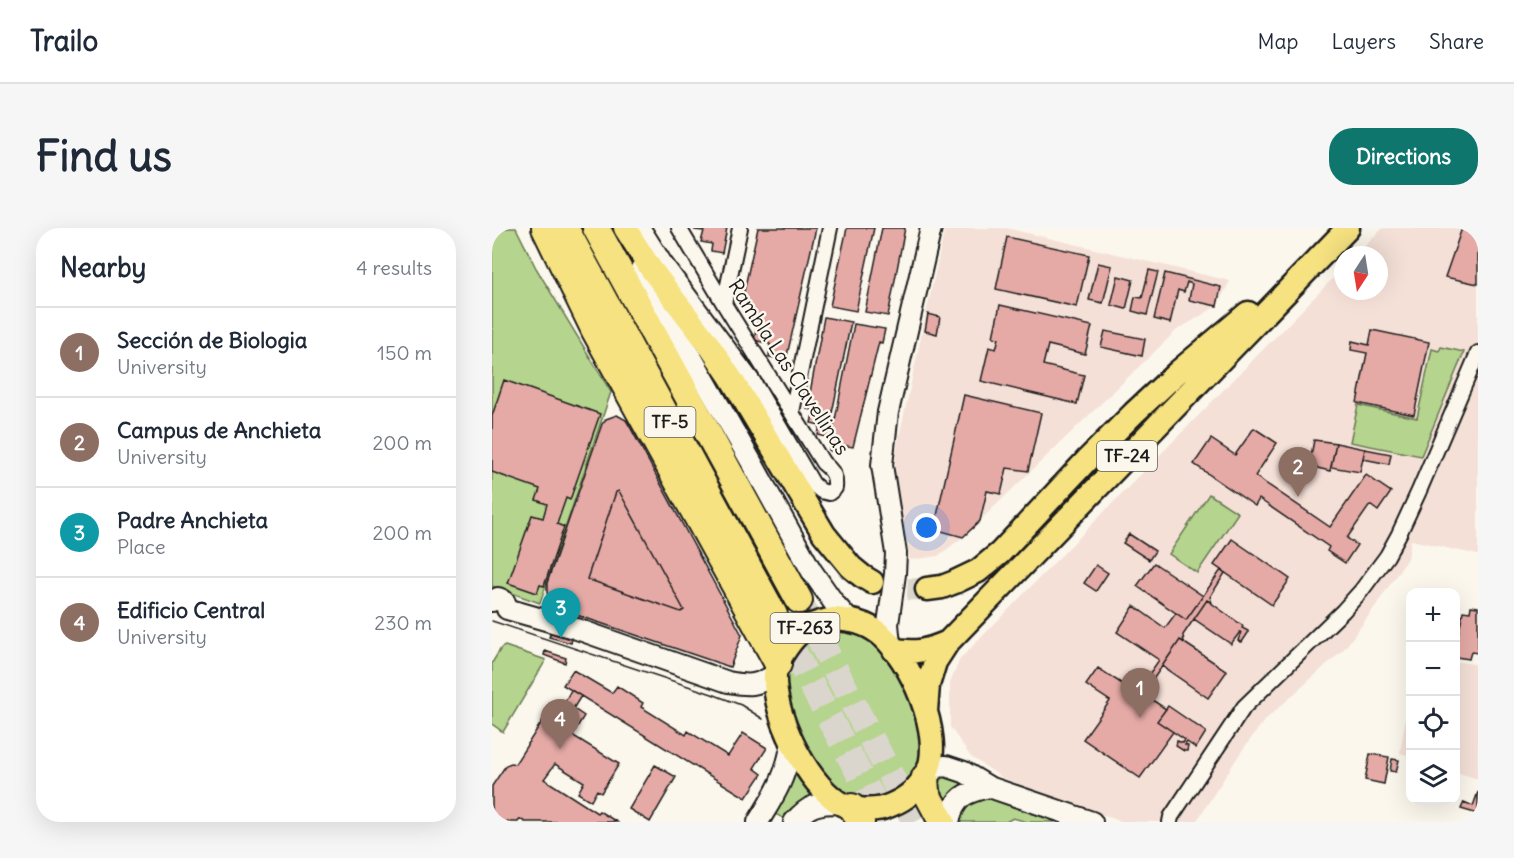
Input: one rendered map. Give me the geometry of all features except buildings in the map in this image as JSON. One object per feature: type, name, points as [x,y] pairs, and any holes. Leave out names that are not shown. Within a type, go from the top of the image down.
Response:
[{"type":"highway","points":[[545,228],[595,331],[776,669]]},
{"type":"highway","name":"TF-5","points":[[565,228],[774,615]]},
{"type":"highway","name":"TF-5","points":[[596,228],[799,600]]},
{"type":"highway","points":[[925,777],[926,792],[942,822]]},
{"type":"main road","points":[[618,228],[811,570],[834,603],[856,621]]},
{"type":"main road","points":[[625,228],[651,269],[707,342],[731,378],[824,534],[851,567],[872,582]]},
{"type":"main road","points":[[892,648],[888,624],[896,553],[882,465],[888,412],[931,228]]},
{"type":"main road","name":"TF-24","points":[[928,717],[928,685],[935,662],[948,642],[1348,228]]},
{"type":"main road","points":[[927,589],[955,582],[978,571],[1000,553],[1126,421],[1178,372],[1282,283],[1307,270]]},
{"type":"main road","name":"TF-263","points":[[856,621],[878,613],[891,599]]},
{"type":"main road","points":[[497,608],[577,629],[728,682],[745,685],[759,684],[776,669]]},
{"type":"main road","name":"TF-263","points":[[776,669],[784,651],[793,640],[804,629],[818,622],[833,619],[856,621],[881,634],[907,666],[928,717],[933,750],[932,761],[925,777]]},
{"type":"main road","name":"TF-24","points":[[892,648],[911,652],[930,650],[948,642]]},
{"type":"main road","points":[[776,669],[781,712],[792,742],[818,783],[851,811]]},
{"type":"main road","points":[[928,717],[943,747],[964,772]]},
{"type":"main road","points":[[758,822],[782,781],[792,742]]},
{"type":"main road","points":[[794,822],[810,807],[826,803],[851,811],[885,808],[898,802],[919,786],[925,777],[938,767],[946,766],[964,772],[989,787],[1092,822]]},
{"type":"main road","points":[[949,822],[952,810],[959,800],[970,792],[989,787]]},
{"type":"street","name":"Rambla Las Clavellinas","points":[[643,228],[665,263],[753,381],[813,484],[821,491],[830,493],[835,488],[836,478],[832,470],[823,464],[680,228]]},
{"type":"street","points":[[724,304],[740,228]]},
{"type":"street","points":[[792,412],[830,228]]},
{"type":"street","points":[[1170,822],[1171,817],[1244,707],[1343,611],[1387,556],[1400,534],[1478,353]]},
{"type":"shaded area","points":[[945,228],[956,230],[957,228],[1006,228],[1230,281],[1217,306],[1177,330],[963,537],[938,556],[910,560],[895,479],[896,454]]},
{"type":"shaded area","points":[[1383,228],[1478,228],[1478,555],[1411,540],[1408,558],[1344,649],[1264,721],[1196,822],[1122,822],[1003,778],[971,757],[950,727],[950,683],[960,659],[1334,277],[1334,300],[1388,300],[1388,246],[1365,246]]},
{"type":"shaded area","points":[[1460,662],[1478,665],[1478,779],[1460,773]]},
{"type":"shaded area","points":[[1406,716],[1406,755],[1400,753]]},
{"type":"green space","points":[[492,228],[516,228],[536,268],[611,392],[540,603],[492,586]]},
{"type":"green space","points":[[1441,347],[1464,352],[1421,456],[1350,442],[1358,405],[1417,418],[1432,349],[1439,351]]},
{"type":"green space","points":[[1209,494],[1238,513],[1197,573],[1169,554]]},
{"type":"green space","points":[[851,630],[869,639],[884,654],[905,684],[918,723],[922,749],[916,771],[905,785],[882,797],[864,798],[846,793],[829,781],[809,753],[793,716],[786,689],[791,657],[805,641],[820,632]]},
{"type":"green space","points":[[505,646],[546,660],[503,732],[492,724],[492,663],[501,648]]},
{"type":"green space","points":[[793,763],[819,797],[787,820],[771,812]]},
{"type":"green space","points":[[951,773],[967,785],[947,807],[935,781],[937,776]]},
{"type":"green space","points":[[987,798],[1016,805],[1052,819],[1054,822],[1027,822],[1013,818],[1006,822],[961,822],[968,804]]},
{"type":"tunnel","points":[[875,583],[901,589],[927,589]]},
{"type":"tunnel","points":[[799,600],[915,822]]},
{"type":"tunnel","points":[[774,615],[885,822]]},
{"type":"tram line","points":[[492,621],[712,694],[741,705],[763,719]]},
{"type":"tram line","points":[[771,822],[775,815]]},
{"type":"place","name":"Campus de Anchieta","points":[[1298,497]]},
{"type":"place","name":"Padre Anchieta","points":[[561,638]]},
{"type":"place","name":"Sección de Biologia","points":[[1140,718]]},
{"type":"place","name":"Edificio Central","points":[[560,749]]}]
